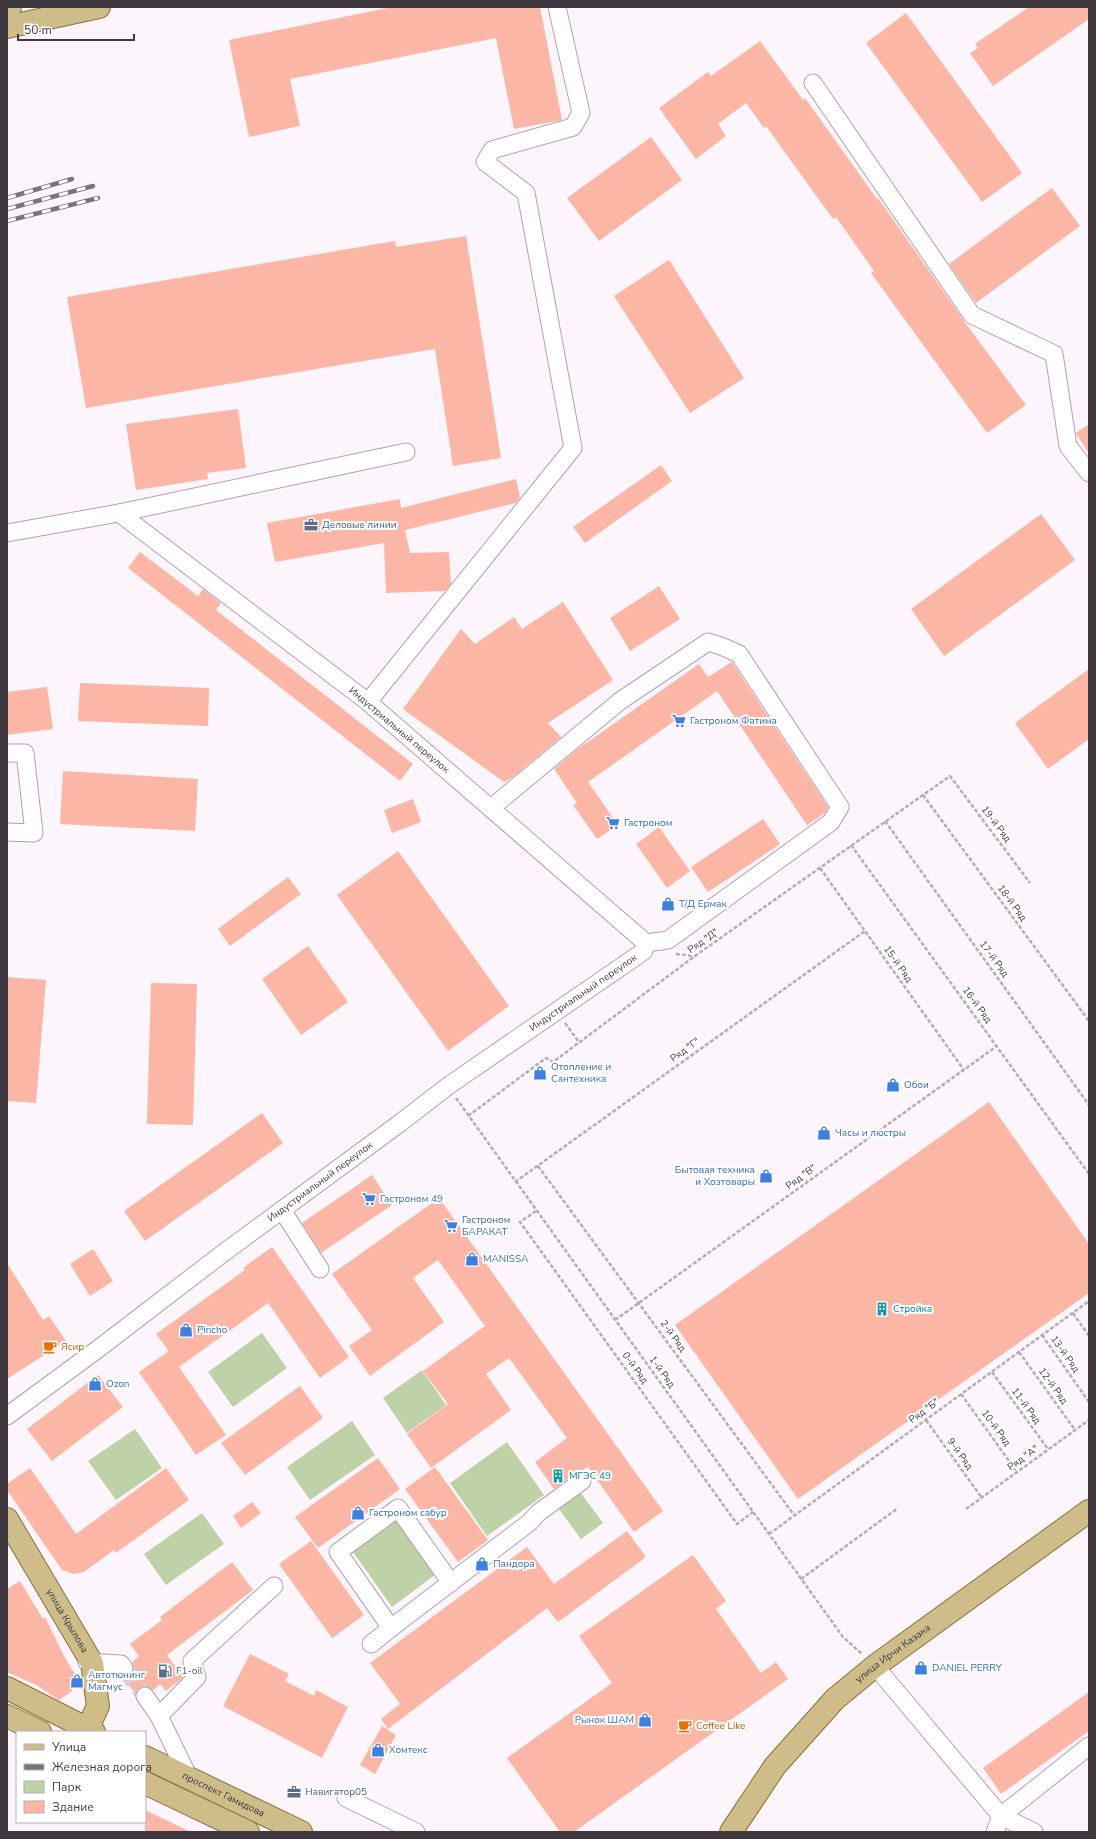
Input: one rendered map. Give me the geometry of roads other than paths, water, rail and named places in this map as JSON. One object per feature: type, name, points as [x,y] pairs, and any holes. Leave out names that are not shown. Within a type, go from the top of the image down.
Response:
[{"type":"main road","points":[[7,26],[99,7]]},
{"type":"main road","name":"улица Ирчи Казака","points":[[731,1832],[775,1766],[835,1699],[875,1666],[1089,1512]]},
{"type":"main road","name":"улица Крылова","points":[[7,1519],[90,1663],[98,1706],[87,1730]]},
{"type":"main road","points":[[7,1527],[90,1663]]},
{"type":"main road","points":[[7,1688],[87,1730]]},
{"type":"main road","points":[[7,1716],[38,1731]]},
{"type":"main road","name":"проспект Гамидова","points":[[146,1757],[301,1832]]},
{"type":"main road","points":[[146,1783],[248,1832]]},
{"type":"street","points":[[368,702],[573,448],[526,193],[485,162],[492,150],[573,127],[581,112],[557,7]]},
{"type":"street","points":[[813,83],[972,315],[1054,354],[1068,446],[1089,473]]},
{"type":"street","points":[[7,533],[119,512],[406,452]]},
{"type":"street","name":"Индустриальный переулок","points":[[7,1416],[448,1086],[556,1010],[644,951],[646,943],[368,702],[119,512]]},
{"type":"street","points":[[491,808],[620,702],[708,642],[739,654],[840,806],[831,822],[668,940],[646,943]]},
{"type":"street","points":[[7,754],[25,753],[34,833],[7,832]]},
{"type":"street","points":[[282,1210],[320,1269]]},
{"type":"street","points":[[372,1644],[530,1522],[538,1512],[582,1481]]},
{"type":"street","points":[[391,1628],[338,1552],[398,1508],[451,1583]]},
{"type":"street","points":[[159,1716],[197,1677],[192,1661],[274,1586]]},
{"type":"street","points":[[90,1663],[121,1664],[124,1668]]},
{"type":"street","points":[[875,1666],[1001,1816],[1034,1832]]},
{"type":"street","points":[[145,1696],[159,1716],[189,1778]]},
{"type":"street","points":[[995,1832],[1001,1816],[1089,1746]]},
{"type":"street","points":[[346,1798],[416,1832]]},
{"type":"tunnel","points":[[124,1668],[145,1696]]},
{"type":"railway","points":[[7,198],[72,179]]},
{"type":"railway","points":[[7,209],[93,186]]},
{"type":"railway","points":[[7,221],[98,198]]},
{"type":"place","name":"Деловые линии","points":[[311,525]]},
{"type":"place","name":"Гастроном Фатима","points":[[679,721]]},
{"type":"place","name":"Гастроном","points":[[613,823]]},
{"type":"place","name":"Т/Д Ермак","points":[[668,904]]},
{"type":"place","name":"Отопление и Сантехника","points":[[540,1073]]},
{"type":"place","name":"Обои","points":[[893,1085]]},
{"type":"place","name":"Часы и люстры","points":[[824,1133]]},
{"type":"place","name":"Бытовая техника и Хозтовары","points":[[766,1176]]},
{"type":"place","name":"Гастроном 49","points":[[369,1199]]},
{"type":"place","name":"Гастроном БАРАКАТ","points":[[451,1226]]},
{"type":"place","name":"MANISSA","points":[[472,1259]]},
{"type":"place","name":"Стройка","points":[[882,1309]]},
{"type":"place","name":"Pincho","points":[[186,1330]]},
{"type":"place","name":"Ясир","points":[[50,1347]]},
{"type":"place","name":"Ozon","points":[[95,1384]]},
{"type":"place","name":"МГЭС 49","points":[[558,1476]]},
{"type":"place","name":"Гастроном сабур","points":[[358,1513]]},
{"type":"place","name":"Пандора","points":[[482,1564]]},
{"type":"place","name":"DANIEL PERRY","points":[[921,1668]]},
{"type":"place","name":"F1-oil","points":[[165,1671]]},
{"type":"place","name":"Автотюнинг Магмус","points":[[77,1681]]},
{"type":"place","name":"Рынок ШАМ","points":[[645,1720]]},
{"type":"place","name":"Coffee Like","points":[[685,1726]]},
{"type":"place","name":"Хомтекс","points":[[378,1750]]},
{"type":"place","name":"Навигатор05","points":[[294,1792]]}]
